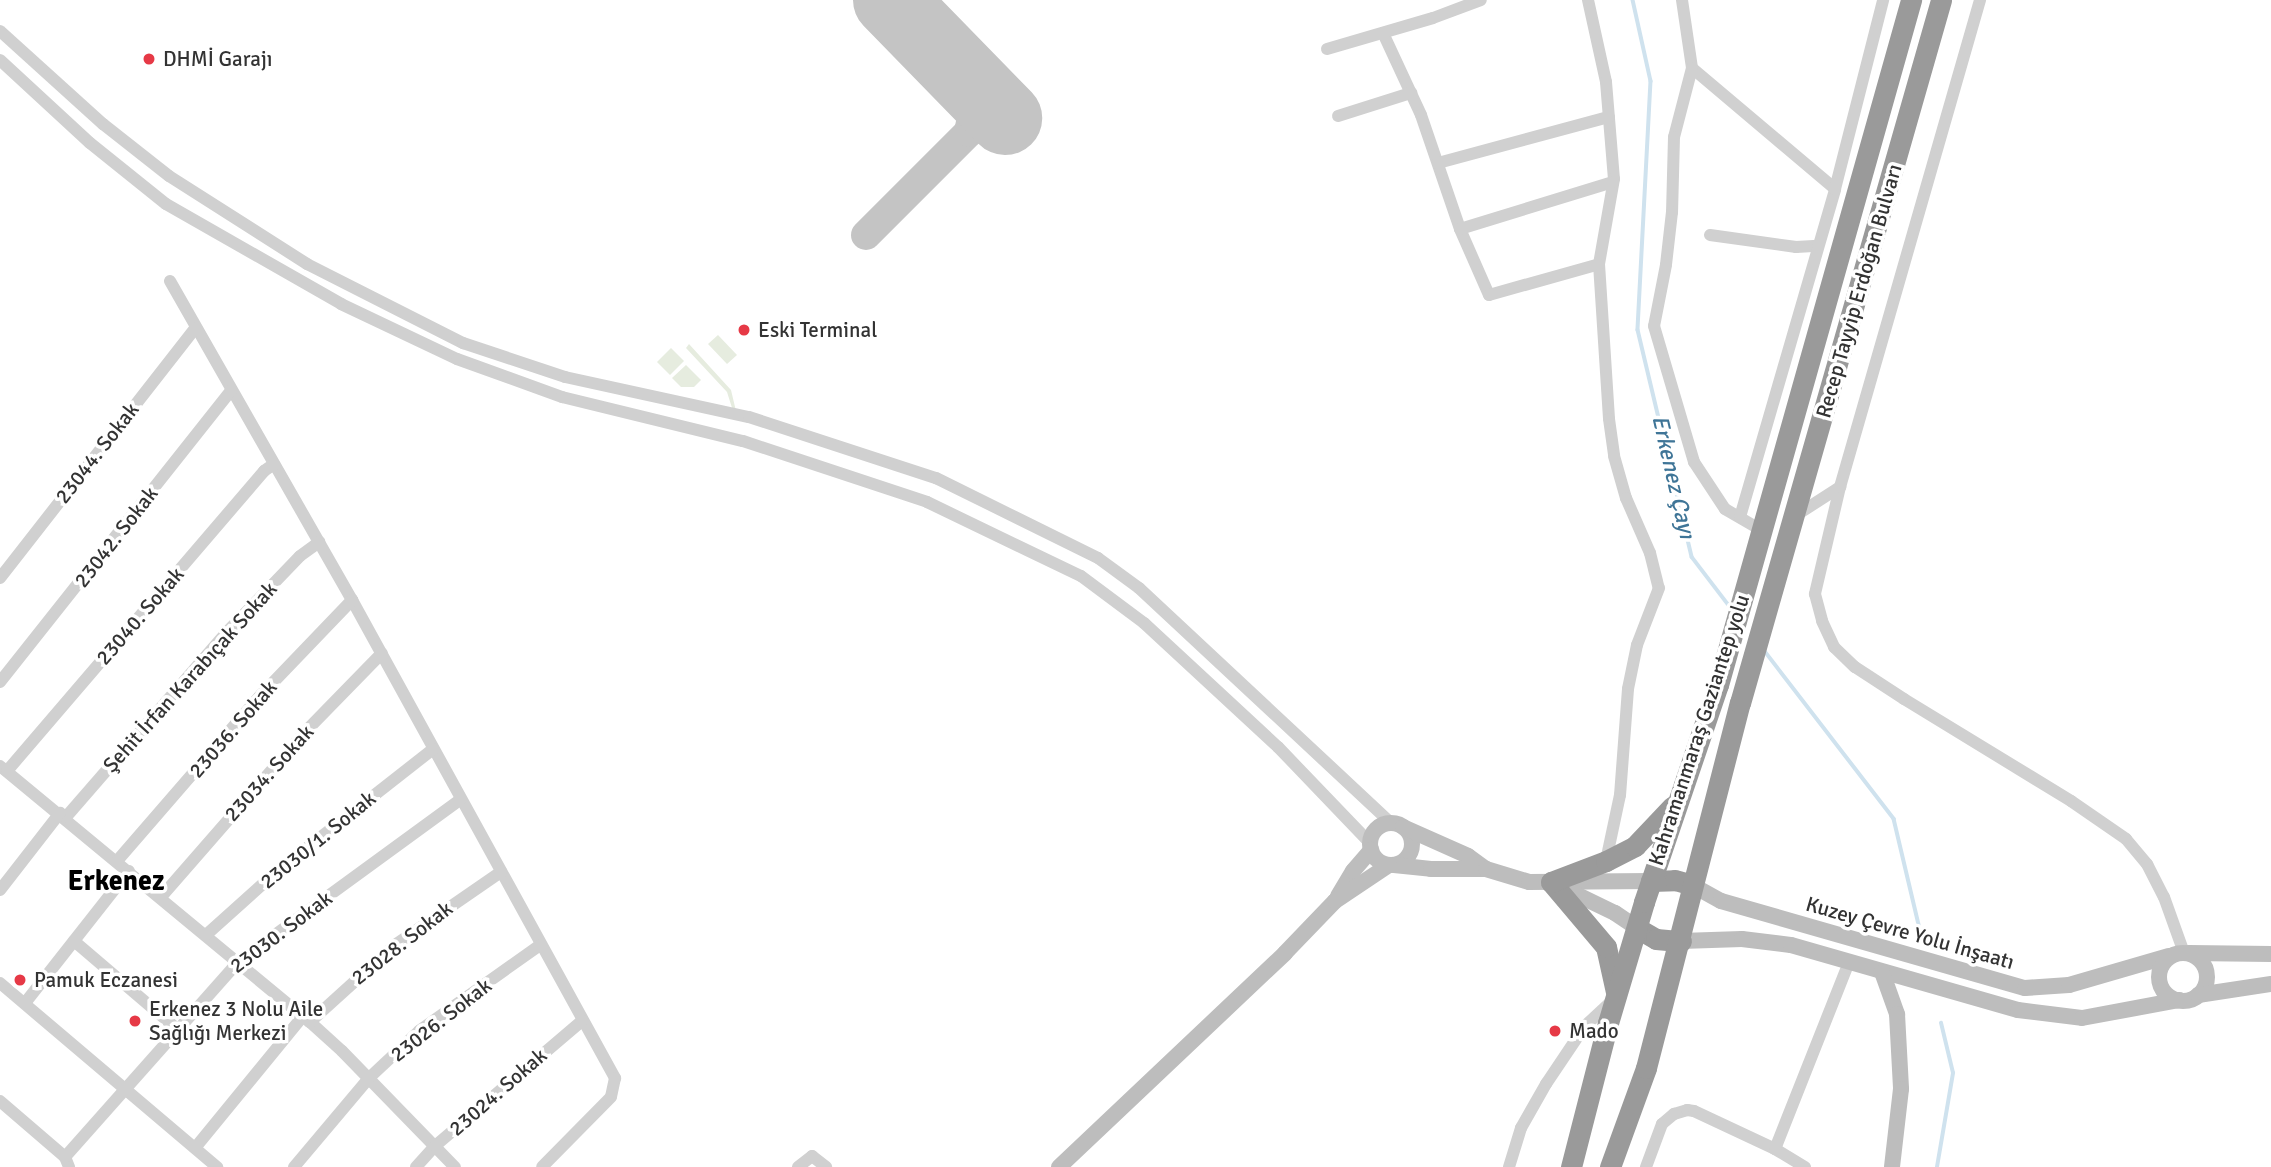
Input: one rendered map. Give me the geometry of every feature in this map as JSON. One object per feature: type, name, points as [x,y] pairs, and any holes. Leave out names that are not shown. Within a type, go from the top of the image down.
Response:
[{"type":"highway","name":"Recep Tayyip Erdoğan Bulvarı","points":[[1753,558],[1911,0]]},
{"type":"highway","name":"Recep Tayyip Erdoğan Bulvarı","points":[[1774,582],[1941,0]]},
{"type":"highway","name":"Kahramanmaraş Gaziantep yolu","points":[[1571,1167],[1644,902],[1718,685],[1753,558]]},
{"type":"highway","name":"Kahramanmaraş Gaziantep yolu","points":[[1610,1167],[1646,1068],[1681,941],[1692,885],[1774,582]]},
{"type":"highway","points":[[1617,996],[1605,947],[1552,882],[1606,862],[1634,846],[1679,797]]},
{"type":"highway","points":[[1651,881],[1675,880],[1692,885]]},
{"type":"highway","points":[[1637,928],[1656,939],[1681,941]]},
{"type":"main road","points":[[1335,901],[1410,852],[1411,838],[1397,825]]},
{"type":"main road","points":[[1059,1167],[1285,953],[1335,901],[1370,847],[1374,831],[1397,825],[1468,856],[1486,869]]},
{"type":"main road","points":[[1370,847],[1378,860],[1391,865],[1431,869],[1486,869],[1529,882],[1651,881]]},
{"type":"main road","points":[[1552,882],[1615,913],[1637,928]]},
{"type":"main road","name":"Kuzey Çevre Yolu İnşaatı","points":[[1692,885],[1721,901],[2025,988],[2069,985],[2178,954],[2271,954]]},
{"type":"main road","points":[[1681,941],[1742,939],[1791,945],[2018,1010],[2082,1018],[2271,984]]},
{"type":"main road","points":[[2179,1000],[2165,992],[2159,978],[2163,962],[2178,954],[2194,955],[2204,966],[2206,982],[2198,995]]},
{"type":"main road","points":[[1882,972],[1897,1014],[1901,1089],[1892,1167]]},
{"type":"street","points":[[1327,49],[1481,0]]},
{"type":"street","points":[[1588,0],[1601,51],[1614,182],[1599,264],[1614,456],[1626,498],[1650,553],[1658,588],[1656,602],[1643,626],[1630,678],[1619,795],[1606,862]]},
{"type":"street","points":[[1682,0],[1692,68],[1674,137],[1672,212],[1666,265],[1654,326],[1694,463],[1726,509],[1761,530]]},
{"type":"street","points":[[1740,517],[1835,189],[1883,0]]},
{"type":"street","points":[[1980,0],[1840,488],[1815,594],[1822,621],[1834,647],[1855,667],[2071,801],[2126,839],[2147,864],[2171,916],[2178,954]]},
{"type":"street","points":[[0,31],[103,124],[169,176],[307,264],[463,343],[565,377],[737,415],[936,478],[1098,558],[1139,587],[1397,825]]},
{"type":"street","points":[[1383,33],[1411,93],[1461,229],[1489,295],[1599,264]]},
{"type":"street","points":[[0,60],[90,143],[166,204],[341,304],[457,359],[562,397],[731,438],[952,512],[1081,576],[1144,623],[1268,738],[1370,847]]},
{"type":"street","points":[[1692,68],[1835,189]]},
{"type":"street","points":[[1338,116],[1411,93]]},
{"type":"street","points":[[1438,163],[1609,117]]},
{"type":"street","points":[[1461,229],[1614,182]]},
{"type":"street","points":[[1710,235],[1796,247],[1818,246]]},
{"type":"street","points":[[170,281],[382,653],[460,800],[615,1078],[611,1097],[542,1167]]},
{"type":"street","name":"23044. Sokak","points":[[0,578],[195,328]]},
{"type":"street","name":"23042. Sokak","points":[[0,682],[231,391]]},
{"type":"street","points":[[731,438],[737,415]]},
{"type":"street","name":"23040. Sokak","points":[[4,768],[264,471],[274,464]]},
{"type":"street","points":[[1795,516],[1840,488]]},
{"type":"street","name":"Şehit İrfan Karabıçak Sokak","points":[[0,890],[63,815],[225,634],[300,556],[319,542]]},
{"type":"street","name":"23036. Sokak","points":[[117,860],[261,695],[352,600]]},
{"type":"street","name":"23034. Sokak","points":[[160,897],[305,732],[382,653]]},
{"type":"street","name":"23030/1. Sokak","points":[[206,934],[275,873],[433,749]]},
{"type":"street","points":[[4,768],[306,1019],[369,1078],[455,1167]]},
{"type":"street","name":"23030. Sokak","points":[[67,1162],[125,1089],[238,962],[460,800]]},
{"type":"street","points":[[24,1003],[129,870]]},
{"type":"street","name":"23028. Sokak","points":[[195,1148],[306,1019],[395,946],[501,872]]},
{"type":"street","points":[[74,941],[177,1029]]},
{"type":"street","name":"23026. Sokak","points":[[294,1167],[369,1078],[419,1031],[540,945]]},
{"type":"street","points":[[1775,1149],[1849,962]]},
{"type":"street","points":[[0,983],[217,1167]]},
{"type":"street","points":[[1509,1167],[1521,1128],[1546,1084],[1585,1026],[1617,996]]},
{"type":"street","name":"23024. Sokak","points":[[416,1167],[435,1146],[582,1021]]},
{"type":"street","points":[[0,1101],[67,1162]]},
{"type":"street","points":[[1646,1167],[1662,1124],[1674,1114],[1687,1110],[1775,1149],[1805,1167]]},
{"type":"street","points":[[798,1167],[812,1156],[826,1167]]},
{"type":"shaded area","points":[[718,335],[737,355],[727,364],[708,344]]},
{"type":"shaded area","points":[[689,344],[731,390],[736,411],[733,411],[727,392],[686,348]]},
{"type":"shaded area","points":[[671,348],[684,361],[670,375],[657,362]]},
{"type":"shaded area","points":[[686,365],[701,380],[694,387],[681,387],[672,378]]},
{"type":"waterway","name":"Erkenez Çayı","points":[[1633,0],[1651,81],[1638,330],[1692,557],[1731,608]]},
{"type":"waterway","name":"Erkenez Çayı","points":[[1764,650],[1894,819],[1920,929]]},
{"type":"waterway","name":"Erkenez Çayı","points":[[1937,1167],[1953,1073],[1941,1023]]},
{"type":"taxiway","points":[[866,235],[969,132],[978,90]]},
{"type":"runway","points":[[890,0],[1005,118]]},
{"type":"place","name":"DHMİ Garajı","points":[[149,59]]},
{"type":"place","name":"Eski Terminal","points":[[744,330]]},
{"type":"place","name":"Pamuk Eczanesi","points":[[20,980]]},
{"type":"place","name":"Erkenez 3 Nolu Aile Sağlığı Merkezi","points":[[135,1021]]},
{"type":"place","name":"Mado","points":[[1555,1031]]},
{"type":"district","name":"Erkenez","points":[[116,881]]}]
